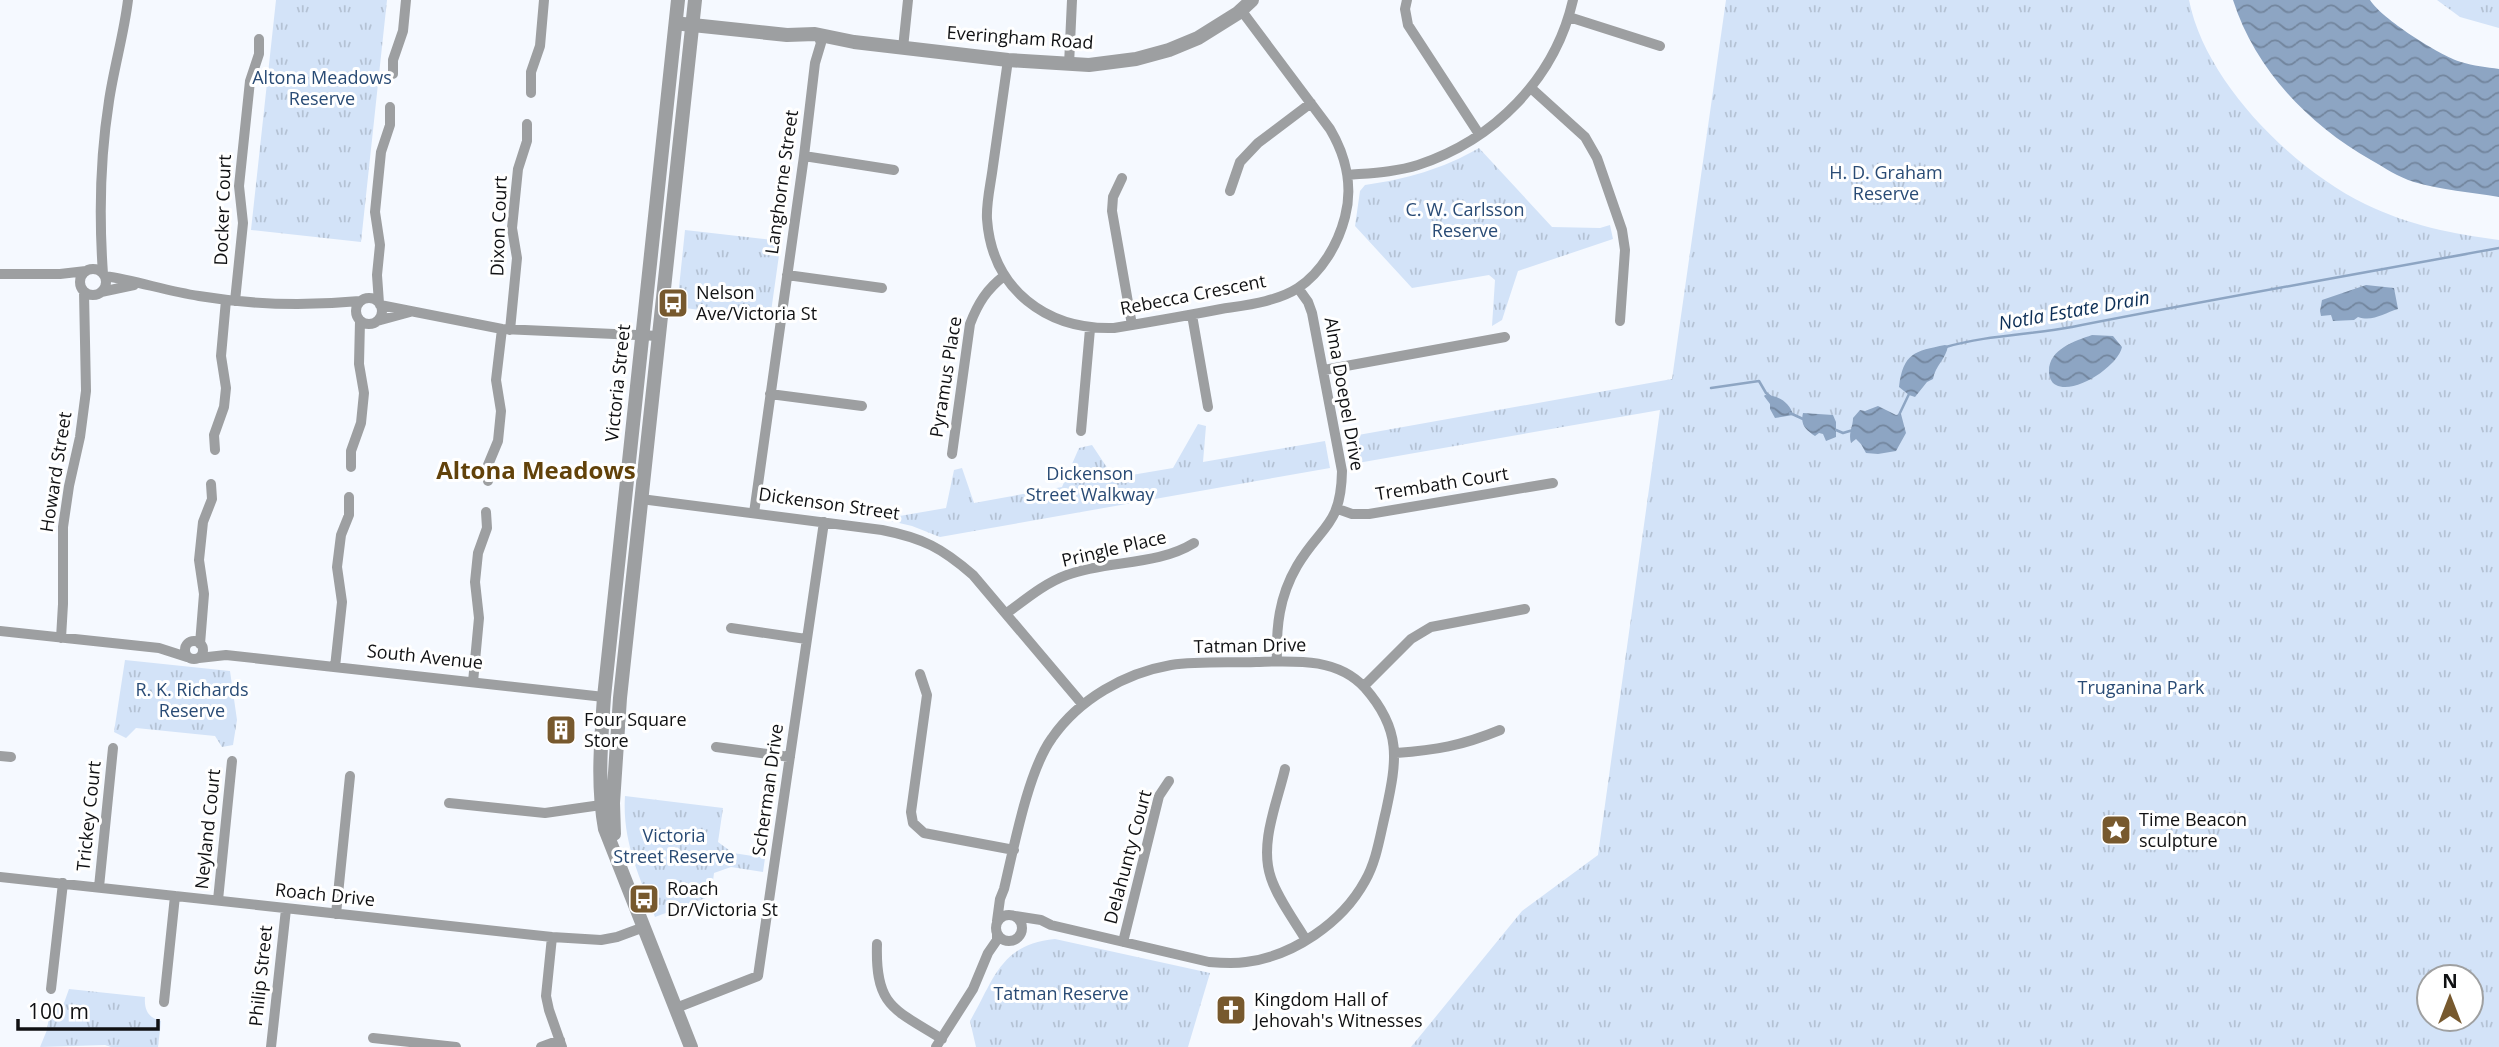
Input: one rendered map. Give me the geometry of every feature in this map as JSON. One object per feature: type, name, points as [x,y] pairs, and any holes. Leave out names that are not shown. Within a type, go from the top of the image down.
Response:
[{"type":"street","points":[[86,313],[92,300],[105,286],[101,249],[104,144],[109,97],[128,0]]},
{"type":"street","points":[[393,74],[393,60],[403,31],[406,0]]},
{"type":"street","points":[[531,93],[531,72],[540,46],[544,0]]},
{"type":"street","name":"Victoria Street","points":[[607,804],[600,751],[604,697],[678,0]]},
{"type":"street","name":"Victoria Street","points":[[691,1047],[606,829],[695,0]]},
{"type":"street","points":[[904,48],[908,0]]},
{"type":"street","points":[[1069,65],[1072,0]]},
{"type":"street","name":"Everingham Road","points":[[675,24],[1069,65],[1136,59],[1168,50],[1198,38],[1252,0]]},
{"type":"street","points":[[1407,0],[1405,9],[1408,25],[1479,134]]},
{"type":"street","points":[[1348,176],[1416,166],[1447,153],[1510,111],[1532,89],[1553,54],[1569,17],[1573,0]]},
{"type":"street","name":"Rebecca Crescent","points":[[1008,60],[987,217],[994,253],[1004,276],[1026,300],[1056,319],[1090,329],[1114,328],[1258,303],[1298,288],[1322,265],[1340,235],[1348,207],[1348,176],[1337,141],[1241,10]]},
{"type":"street","points":[[1569,17],[1660,46]]},
{"type":"street","name":"Docker Court","points":[[215,450],[214,435],[224,407],[226,388],[221,356],[243,223],[239,186],[250,81],[259,54],[259,39]]},
{"type":"street","name":"Langhorne Street","points":[[754,513],[818,40]]},
{"type":"street","points":[[1532,89],[1586,137],[1597,158],[1622,230],[1625,250],[1620,321]]},
{"type":"street","points":[[1230,191],[1240,163],[1258,143],[1311,103]]},
{"type":"street","points":[[361,343],[367,329],[381,315],[377,275],[380,245],[375,212],[381,152],[390,125],[390,107]]},
{"type":"street","name":"Dixon Court","points":[[488,481],[488,465],[498,441],[501,411],[496,380],[517,258],[512,228],[517,169],[527,141],[527,124]]},
{"type":"street","points":[[804,156],[894,170]]},
{"type":"street","points":[[1122,178],[1113,197],[1112,211],[1132,325]]},
{"type":"street","points":[[83,289],[81,278],[101,249]]},
{"type":"street","points":[[0,274],[60,274],[89,270],[140,284],[259,304],[324,303],[371,298],[379,304],[410,312],[506,329],[659,336]]},
{"type":"street","points":[[60,274],[83,289],[99,293],[140,284]]},
{"type":"street","points":[[351,467],[351,451],[361,423],[364,393],[359,364],[361,343],[356,307],[373,288],[377,275]]},
{"type":"street","points":[[787,275],[882,288]]},
{"type":"street","name":"Pyramus Place","points":[[952,454],[970,324],[977,305],[990,287],[1004,276]]},
{"type":"street","name":"Alma Doepel Drive","points":[[1277,661],[1278,612],[1289,580],[1298,564],[1329,526],[1338,509],[1342,492],[1342,471],[1312,313],[1298,288]]},
{"type":"street","name":"Howard Street","points":[[61,638],[64,604],[63,527],[84,409],[87,363],[83,289]]},
{"type":"street","points":[[324,303],[349,310],[366,324],[410,312]]},
{"type":"street","points":[[1192,315],[1208,407]]},
{"type":"street","points":[[1082,431],[1090,329]]},
{"type":"street","points":[[1324,370],[1505,337]]},
{"type":"street","points":[[770,394],[862,406]]},
{"type":"street","name":"Trembath Court","points":[[1338,509],[1352,514],[1369,514],[1553,483]]},
{"type":"street","points":[[187,657],[184,652],[195,644],[201,619],[204,594],[199,560],[203,525],[212,499],[211,484]]},
{"type":"street","points":[[335,667],[342,601],[337,567],[341,535],[349,516],[349,497]]},
{"type":"street","name":"Dickenson Street","points":[[624,497],[824,522],[914,537],[932,545],[954,558],[973,575],[1083,705]]},
{"type":"street","points":[[473,682],[480,618],[475,582],[479,550],[487,527],[486,512]]},
{"type":"street","name":"Scherman Drive","points":[[676,1008],[758,976],[824,522]]},
{"type":"street","name":"Pringle Place","points":[[1007,613],[1046,585],[1067,575],[1178,552],[1194,543]]},
{"type":"street","points":[[1364,687],[1411,639],[1431,627],[1525,609]]},
{"type":"street","points":[[731,628],[806,639]]},
{"type":"street","points":[[0,631],[159,649],[187,657]]},
{"type":"street","points":[[159,649],[195,644]]},
{"type":"street","points":[[195,644],[203,653],[199,658]]},
{"type":"street","name":"South Avenue","points":[[195,644],[226,655]]},
{"type":"street","name":"South Avenue","points":[[187,657],[192,659],[226,655],[620,698]]},
{"type":"street","name":"Tatman Drive","points":[[997,921],[1000,899],[1034,777],[1052,738],[1083,705],[1110,686],[1135,674],[1172,665],[1308,661],[1349,674],[1364,687],[1385,715],[1393,734],[1396,753],[1394,777],[1375,859],[1364,882],[1348,905],[1330,923],[1306,940],[1268,958],[1233,964],[1209,962],[1051,925],[1041,920],[1013,915],[1005,905],[1004,889]]},
{"type":"street","points":[[920,674],[927,695],[911,812],[913,823],[924,833],[1014,850]]},
{"type":"street","points":[[1396,753],[1440,750],[1465,744],[1500,730]]},
{"type":"street","points":[[716,747],[790,757]]},
{"type":"street","name":"Trickey Court","points":[[99,887],[113,748]]},
{"type":"street","name":"Neyland Court","points":[[218,900],[232,761]]},
{"type":"street","points":[[1285,769],[1266,850],[1267,865],[1271,880],[1306,940]]},
{"type":"street","points":[[336,914],[350,776]]},
{"type":"street","name":"Delahunty Court","points":[[1124,942],[1159,796],[1169,781]]},
{"type":"street","points":[[449,803],[545,813],[607,804]]},
{"type":"street","name":"Roach Drive","points":[[0,877],[552,937],[601,940],[644,927]]},
{"type":"street","points":[[51,989],[63,883]]},
{"type":"street","points":[[163,1002],[175,895]]},
{"type":"street","name":"Philip Street","points":[[271,1047],[286,909]]},
{"type":"street","points":[[877,944],[876,971],[881,990],[890,1003],[939,1043],[973,989],[988,953],[997,940],[997,921],[1013,915],[1022,925],[1018,937],[983,966]]},
{"type":"street","name":"Tatman Drive","points":[[1022,929],[1027,926],[1051,925]]},
{"type":"street","points":[[997,934],[1004,940],[1011,941]]},
{"type":"street","points":[[541,1047],[561,1044],[546,996],[552,937]]},
{"type":"street","points":[[373,1038],[456,1047]]},
{"type":"green space","name":"Altona Meadows Reserve","points":[[276,0],[387,0],[361,242],[251,230]]},
{"type":"green space","name":"Truganina Park","points":[[1726,0],[2189,0],[2198,31],[2232,91],[2281,145],[2309,168],[2365,204],[2398,218],[2448,232],[2499,240],[2499,1047],[1411,1047],[1522,911],[1598,855],[1660,410],[1352,464],[1347,437],[1672,379]]},
{"type":"green space","points":[[2437,0],[2499,0],[2499,28],[2460,17]]},
{"type":"green space","name":"C. W. Carlsson Reserve","points":[[1479,148],[1552,227],[1600,228],[1610,225],[1613,239],[1518,271],[1502,320],[1492,326],[1495,280],[1489,275],[1412,288],[1355,226],[1360,191],[1365,185],[1424,172]]},
{"type":"green space","points":[[685,230],[781,241],[770,319],[677,307]]},
{"type":"green space","name":"Dickenson Street Walkway","points":[[1198,424],[1206,426],[1203,462],[1325,441],[1330,468],[940,537],[912,526],[882,519],[946,508],[954,470],[962,468],[974,503],[1062,487],[1079,448],[1092,445],[1114,478],[1173,468]]},
{"type":"green space","name":"R. K. Richards Reserve","points":[[125,660],[230,671],[237,720],[233,745],[222,747],[215,736],[136,728],[126,738],[114,732]]},
{"type":"green space","name":"Victoria Street Reserve","points":[[625,796],[723,808],[718,842],[733,853],[765,858],[763,872],[731,867],[714,873],[711,896],[655,917],[629,843]]},
{"type":"green space","name":"Tatman Reserve","points":[[1055,939],[1210,973],[1188,1047],[976,1047],[970,1021],[1001,967],[1010,956],[1022,948]]},
{"type":"green space","points":[[69,989],[145,997],[148,1012],[161,1021],[158,1047],[40,1047],[47,1030],[50,1009],[64,1003]]},
{"type":"water","points":[[2233,0],[2370,0],[2398,26],[2439,52],[2466,63],[2499,69],[2499,197],[2408,180],[2348,146],[2326,130],[2305,112],[2270,71],[2255,49]]},
{"type":"water","points":[[2366,285],[2394,288],[2398,309],[2374,318],[2358,317],[2354,320],[2333,321],[2331,315],[2321,316],[2322,300]]},
{"type":"water","points":[[2092,335],[2113,336],[2122,347],[2113,362],[2095,377],[2074,386],[2054,384],[2049,371],[2053,357],[2064,347]]},
{"type":"water","points":[[1948,346],[1947,351],[1933,379],[1927,382],[1915,397],[1899,387],[1907,360],[1918,352]]},
{"type":"water","points":[[1765,395],[1782,400],[1793,415],[1775,418]]},
{"type":"water","points":[[1878,406],[1896,415],[1901,414],[1906,433],[1896,451],[1866,453],[1856,439],[1851,443],[1853,418],[1860,410]]},
{"type":"water","points":[[1803,413],[1833,415],[1836,437],[1826,441],[1823,434],[1812,434],[1803,424]]},
{"type":"waterway","name":"Notla Estate Drain","points":[[1946,347],[2072,327],[2499,248]]},
{"type":"waterway","name":"Notla Estate Drain","points":[[1711,388],[1759,381],[1772,398]]},
{"type":"waterway","name":"Notla Estate Drain","points":[[1899,415],[1909,394]]},
{"type":"waterway","name":"Notla Estate Drain","points":[[1790,413],[1803,419]]},
{"type":"waterway","name":"Notla Estate Drain","points":[[1836,430],[1843,433],[1853,430]]},
{"type":"place","name":"Nelson Ave/Victoria St","points":[[673,303]]},
{"type":"place","name":"Four Square Store","points":[[561,730]]},
{"type":"place","name":"Time Beacon sculpture","points":[[2116,830]]},
{"type":"place","name":"Roach Dr/Victoria St","points":[[644,899]]},
{"type":"place","name":"Kingdom Hall of Jehovah's Witnesses","points":[[1231,1010]]},
{"type":"district","name":"Altona Meadows","points":[[536,471]]},
{"type":"park label","name":"H. D. Graham Reserve","points":[[1886,183]]}]
